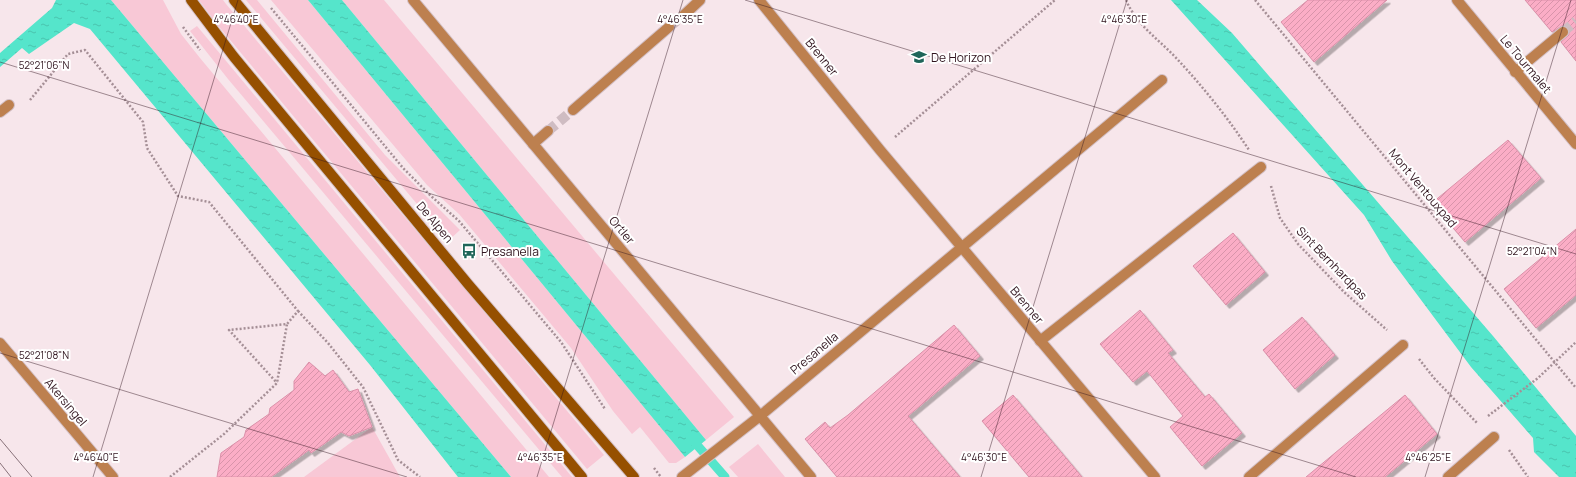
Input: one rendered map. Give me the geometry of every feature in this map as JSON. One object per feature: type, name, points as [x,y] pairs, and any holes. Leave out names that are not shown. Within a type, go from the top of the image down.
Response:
[{"type":"main road","points":[[191,0],[234,57],[582,477]]},
{"type":"main road","name":"De Alpen","points":[[234,0],[468,284],[634,477]]},
{"type":"street","name":"Ortler","points":[[413,0],[811,477]]},
{"type":"street","points":[[684,15],[700,0]]},
{"type":"street","name":"Brenner","points":[[759,0],[880,150],[1155,477]]},
{"type":"street","name":"Le Tourmalet","points":[[1457,0],[1576,144]]},
{"type":"street","points":[[573,110],[668,27]]},
{"type":"street","points":[[1515,72],[1563,32]]},
{"type":"street","name":"Presanella","points":[[682,477],[760,416],[1162,80]]},
{"type":"street","points":[[533,144],[548,131]]},
{"type":"street","points":[[1040,341],[1260,167]]},
{"type":"street","name":"Akersingel","points":[[0,343],[113,477]]},
{"type":"street","points":[[1249,477],[1404,345]]},
{"type":"street","points":[[1448,477],[1494,437]]},
{"type":"path","points":[[880,150],[1055,0]]},
{"type":"path","name":"Sint Bernhardpas","points":[[1126,0],[1142,26],[1178,60],[1229,120],[1260,167],[1275,195],[1280,218],[1298,244],[1344,292],[1414,353],[1434,378],[1455,400],[1509,450],[1528,477]]},
{"type":"path","name":"Mont Ventouxpad","points":[[1255,0],[1576,388]]},
{"type":"path","name":"De Alpen","points":[[269,6],[403,168],[459,221],[561,342],[606,410]]},
{"type":"path","points":[[4,108],[16,118],[68,54],[85,50],[143,122],[147,148],[178,196],[209,202],[298,312],[328,343],[363,387],[398,460],[420,477]]},
{"type":"path","points":[[170,477],[224,434],[277,383],[287,324],[298,312]]},
{"type":"path","points":[[277,383],[229,330],[287,324]]},
{"type":"path","points":[[1501,408],[1538,378],[1554,361],[1576,342]]},
{"type":"path","points":[[652,465],[661,477]]},
{"type":"shaded area","points":[[111,0],[163,0],[181,34],[200,58],[549,477],[511,477]]},
{"type":"shaded area","points":[[199,0],[223,0],[604,455],[587,469],[216,23]]},
{"type":"shaded area","points":[[246,0],[257,0],[385,155],[460,230],[448,241]]},
{"type":"shaded area","points":[[271,0],[308,0],[685,457],[676,463],[669,463],[640,427],[632,434],[613,411],[571,348],[459,214],[427,185]]},
{"type":"shaded area","points":[[342,0],[384,0],[734,417],[706,440]]},
{"type":"shaded area","points":[[197,26],[572,477],[562,477],[228,79],[190,31]]},
{"type":"shaded area","points":[[372,427],[400,477],[304,477]]},
{"type":"shaded area","points":[[758,444],[785,477],[738,477],[729,467]]},
{"type":"water","points":[[56,0],[111,0],[511,477],[458,477],[370,365],[90,29],[74,23],[29,54],[22,48],[0,67],[0,53],[52,8]]},
{"type":"water","points":[[308,0],[342,0],[706,440],[685,457]]},
{"type":"water","points":[[1171,0],[1197,0],[1232,33],[1493,336],[1576,436],[1576,477],[1559,477],[1534,452],[1533,438],[1471,367],[1392,261],[1364,215]]},
{"type":"building","points":[[1308,0],[1387,0],[1314,62],[1281,22]]},
{"type":"building","points":[[1525,0],[1576,0],[1576,61],[1561,42],[1569,35],[1568,28],[1562,26],[1552,32]]},
{"type":"building","points":[[1508,140],[1541,178],[1465,242],[1432,203]]},
{"type":"building","points":[[1576,229],[1576,295],[1536,328],[1504,289]]},
{"type":"building","points":[[1233,233],[1265,272],[1226,305],[1193,266]]},
{"type":"building","points":[[1140,310],[1173,350],[1168,353],[1205,397],[1209,394],[1242,433],[1202,466],[1170,427],[1183,416],[1147,371],[1133,382],[1100,344]]},
{"type":"building","points":[[1302,317],[1335,355],[1295,389],[1263,350]]},
{"type":"building","points":[[954,325],[980,356],[908,416],[960,477],[837,477],[805,439],[825,422],[830,428],[848,415]]},
{"type":"building","points":[[309,362],[325,376],[333,370],[349,392],[358,389],[372,427],[349,436],[341,432],[311,453],[309,450],[271,477],[217,477],[221,453],[244,437],[246,430],[269,414],[270,408],[294,390],[294,381]]},
{"type":"building","points":[[1013,395],[1082,477],[1029,477],[982,421]]},
{"type":"building","points":[[1405,395],[1437,434],[1385,477],[1306,477]]},
{"type":"waterway","points":[[690,437],[725,477]]},
{"type":"tunnel","points":[[669,27],[684,15]]},
{"type":"tunnel","points":[[1563,32],[1576,21]]},
{"type":"tunnel","points":[[548,131],[573,110]]},
{"type":"tram line","points":[[0,439],[32,477]]},
{"type":"tram line","points":[[0,463],[11,477]]},
{"type":"place","name":"De Horizon","points":[[919,57]]},
{"type":"place","name":"Presanella","points":[[469,251]]}]
